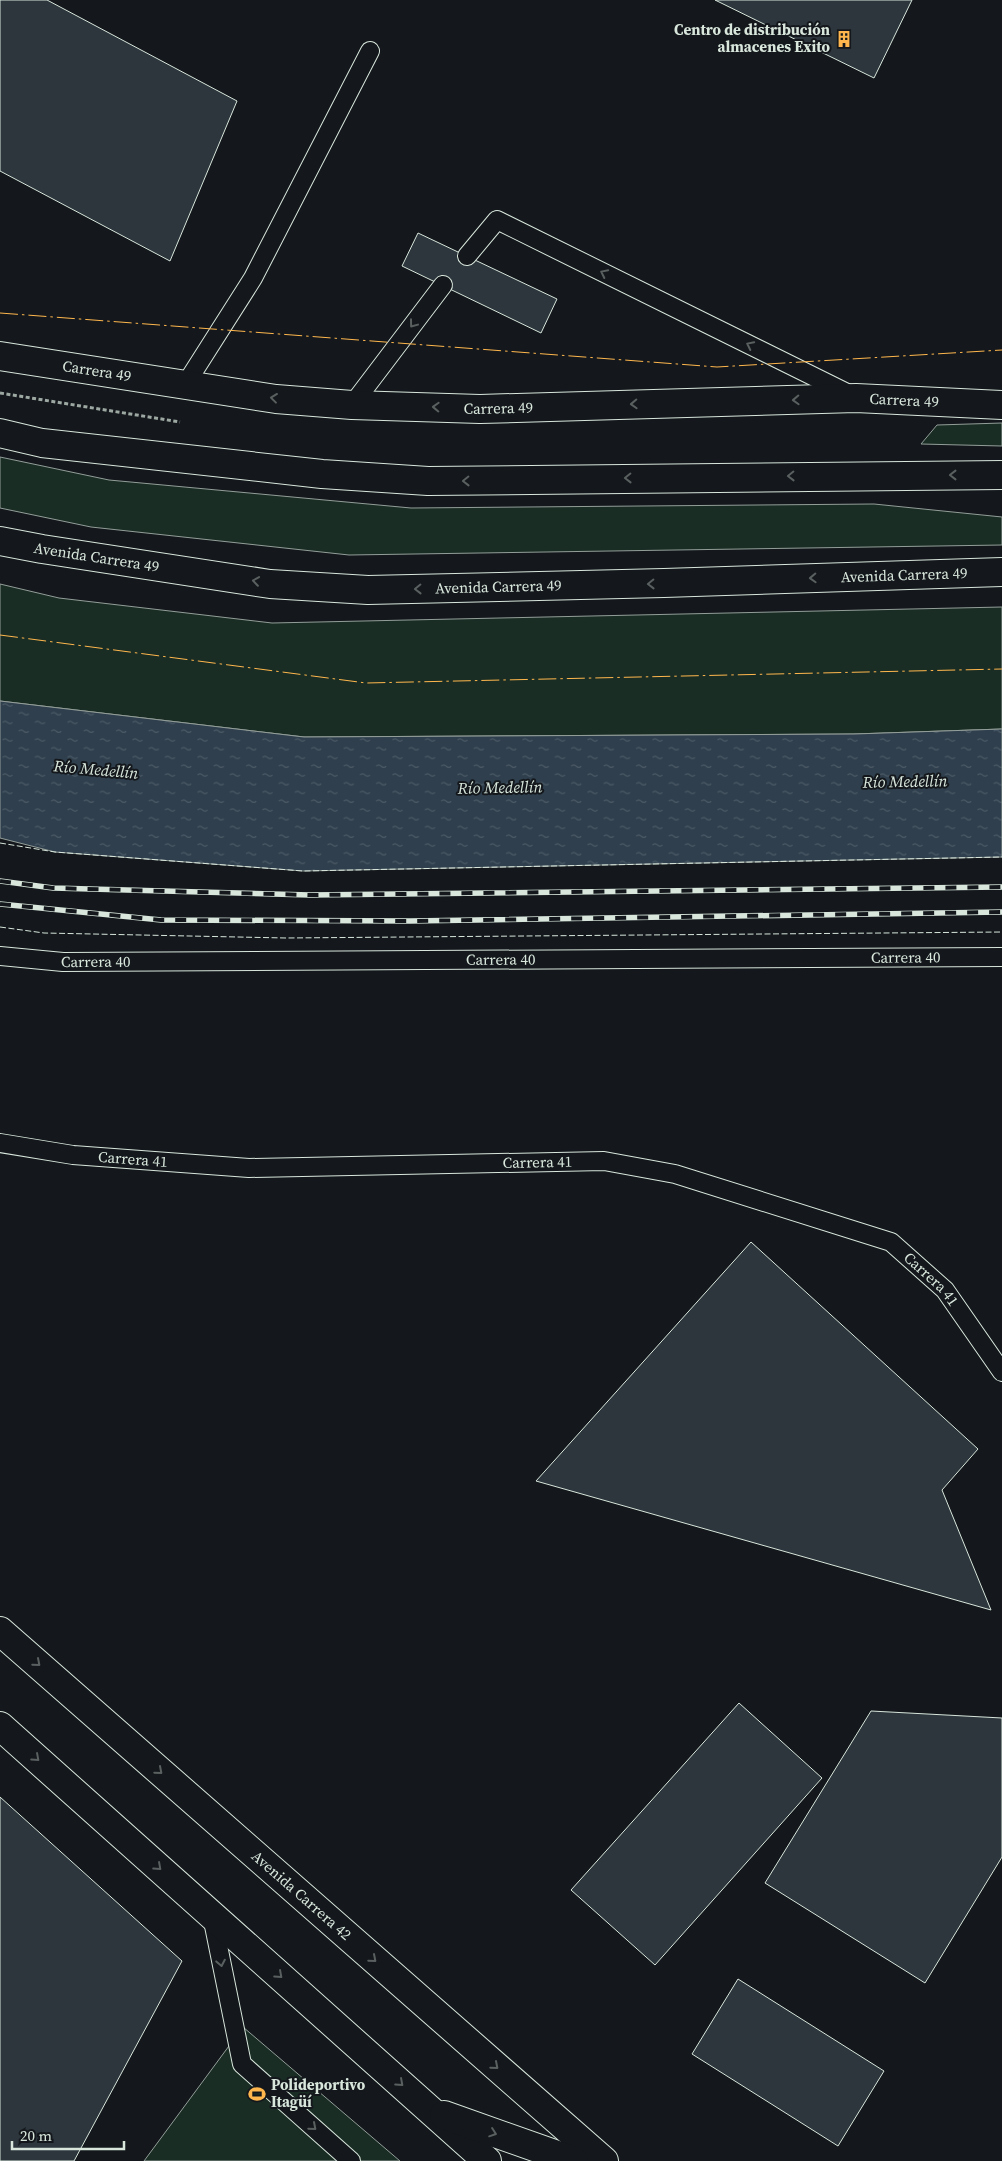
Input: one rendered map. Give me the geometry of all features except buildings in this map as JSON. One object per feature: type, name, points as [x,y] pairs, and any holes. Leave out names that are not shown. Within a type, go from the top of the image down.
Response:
[{"type":"main road","name":"Carrera 49","points":[[0,356],[276,399],[352,405],[480,409],[856,398],[1002,405]]},
{"type":"main road","points":[[0,433],[42,443],[322,474],[428,481],[995,477]]},
{"type":"main road","name":"Avenida Carrera 49","points":[[0,541],[42,550],[270,584],[368,590],[1002,572]]},
{"type":"main road","name":"Avenida Carrera 42","points":[[0,1631],[604,2161]]},
{"type":"main road","points":[[0,1726],[487,2161]]},
{"type":"main road","points":[[431,2111],[574,2161]]},
{"type":"lane","points":[[185,385],[253,278],[370,51]]},
{"type":"lane","points":[[467,256],[497,220],[856,398]]},
{"type":"lane","points":[[352,405],[443,285]]},
{"type":"lane","name":"Carrera 40","points":[[0,956],[63,962],[1002,957]]},
{"type":"lane","name":"Carrera 41","points":[[0,1143],[73,1155],[250,1168],[604,1162],[675,1174],[891,1242],[945,1290],[1002,1372]]},
{"type":"lane","points":[[212,1915],[242,2064],[351,2161]]},
{"type":"green space","points":[[1002,423],[1002,446],[921,444],[937,425]]},
{"type":"green space","points":[[0,457],[109,480],[411,508],[874,504],[1002,517],[1002,545],[349,555],[91,527],[0,508]]},
{"type":"green space","points":[[0,584],[59,598],[272,623],[1002,607],[1002,729],[854,734],[304,737],[0,701]]},
{"type":"green space","name":"Polideportivo Itagüí","points":[[243,2027],[400,2161],[144,2161]]},
{"type":"water","name":"Río Medellín","points":[[0,701],[304,737],[854,734],[1002,729],[1002,857],[303,871],[55,852],[0,838]]},
{"type":"railway","points":[[0,881],[53,888],[310,895],[1002,887]]},
{"type":"railway","points":[[0,904],[161,920],[410,921],[1002,912]]},
{"type":"fence","points":[[0,843],[55,852],[303,871],[1002,857]]},
{"type":"fence","points":[[0,927],[44,933],[286,938],[1002,932]]},
{"type":"power","points":[[0,313],[717,367],[1002,350]]},
{"type":"power","points":[[0,635],[366,683],[1002,669]]},
{"type":"place","name":"Centro de distribución almacenes Exito","points":[[844,39]]},
{"type":"place","name":"Polideportivo Itagüí","points":[[257,2094]]}]
